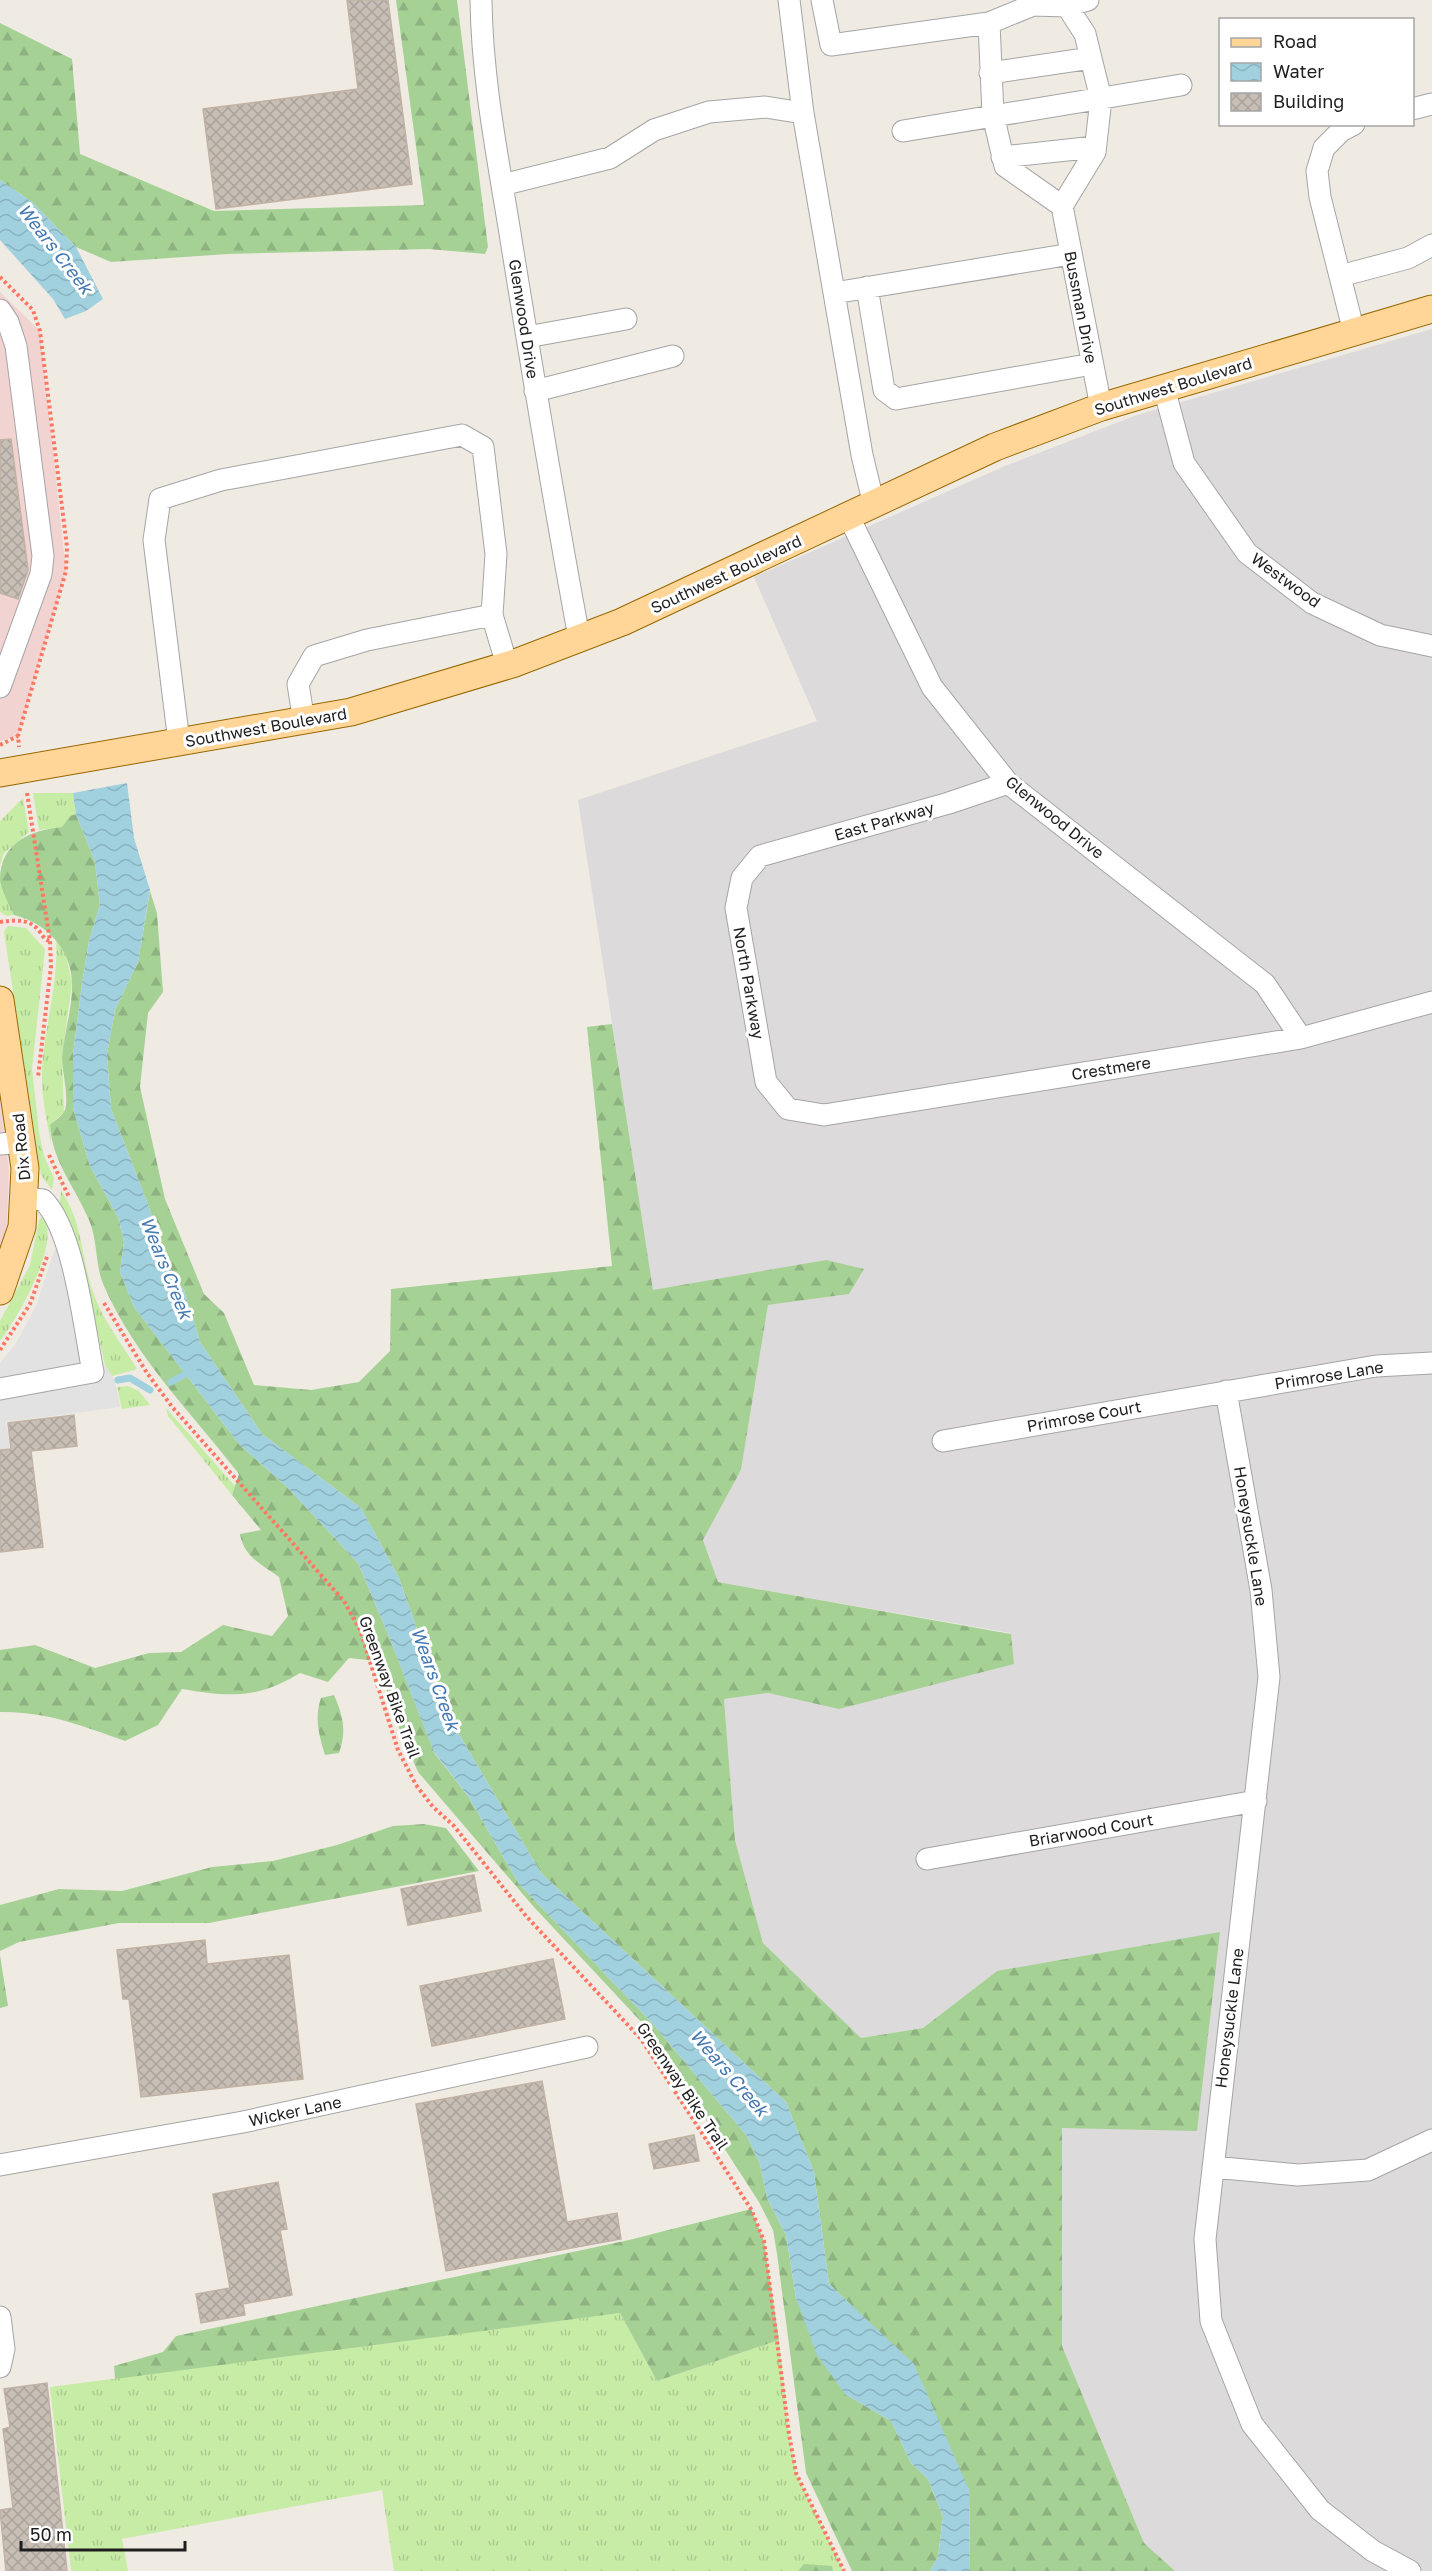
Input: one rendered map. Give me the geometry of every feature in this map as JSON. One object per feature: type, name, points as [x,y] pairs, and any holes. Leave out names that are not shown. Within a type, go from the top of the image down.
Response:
[{"type":"main road","name":"Southwest Boulevard","points":[[16,778],[179,742],[351,712],[507,665],[622,622],[995,447],[1101,407],[1432,309]]},
{"type":"main road","points":[[0,789],[16,778]]},
{"type":"main road","name":"Dix Road","points":[[0,1000],[11,1143],[25,1198],[22,1227],[0,1291]]},
{"type":"street","name":"Glenwood Drive","points":[[482,0],[482,51],[502,185],[535,391],[579,637]]},
{"type":"street","points":[[822,0],[831,45],[989,23],[1033,3],[1068,6],[1088,0]]},
{"type":"street","points":[[789,1],[803,112],[862,455],[874,505]]},
{"type":"street","points":[[989,23],[993,115],[1005,166],[1062,206],[1095,147],[1101,99],[1085,34],[1068,6]]},
{"type":"street","points":[[990,73],[1091,58]]},
{"type":"street","points":[[903,131],[1181,85]]},
{"type":"street","points":[[1414,109],[1432,104]]},
{"type":"street","points":[[502,185],[610,158],[654,130],[710,112],[765,107],[803,112]]},
{"type":"street","points":[[1350,126],[1341,130],[1324,148],[1317,171],[1320,197],[1354,332]]},
{"type":"street","points":[[1002,157],[1095,147]]},
{"type":"street","name":"Bussman Drive","points":[[1062,206],[1101,407]]},
{"type":"street","points":[[1340,276],[1408,258],[1432,245]]},
{"type":"street","points":[[834,293],[1071,254]]},
{"type":"street","points":[[867,287],[884,390],[896,399],[1092,364]]},
{"type":"street","points":[[0,310],[8,322],[16,346],[43,556],[41,574],[0,687]]},
{"type":"street","points":[[527,337],[626,319]]},
{"type":"street","points":[[535,391],[673,356]]},
{"type":"street","name":"Westwood","points":[[1164,388],[1184,463],[1247,553],[1312,603],[1380,635],[1432,646]]},
{"type":"street","points":[[179,742],[154,540],[160,499],[221,480],[462,435],[483,447],[496,554],[492,615],[507,665]]},
{"type":"street","name":"Glenwood Drive","points":[[849,517],[932,687],[1008,783],[1265,984],[1301,1038]]},
{"type":"street","points":[[304,722],[297,684],[315,656],[367,640],[492,615]]},
{"type":"street","name":"East Parkway","points":[[760,856],[950,803],[1008,783]]},
{"type":"street","name":"North Parkway","points":[[760,856],[742,878],[736,908],[766,1082],[788,1109]]},
{"type":"street","name":"Crestmere","points":[[788,1109],[824,1115],[1301,1038],[1432,1002]]},
{"type":"street","points":[[0,1389],[93,1372],[67,1243],[64,1208],[43,1200],[25,1198]]},
{"type":"street","name":"Primrose Lane","points":[[1226,1391],[1376,1366],[1432,1363]]},
{"type":"street","name":"Primrose Court","points":[[943,1441],[1226,1391]]},
{"type":"street","name":"Honeysuckle Lane","points":[[1226,1391],[1261,1590],[1269,1677],[1204,2240],[1211,2321],[1252,2424],[1320,2510],[1373,2551],[1410,2571]]},
{"type":"street","name":"Briarwood Court","points":[[927,1859],[1256,1801]]},
{"type":"street","name":"Wicker Lane","points":[[0,2165],[243,2122],[587,2047]]},
{"type":"street","points":[[1212,2168],[1298,2175],[1368,2170],[1432,2140]]},
{"type":"street","points":[[0,2317],[4,2349],[0,2367]]},
{"type":"path","points":[[0,745],[18,736]]},
{"type":"path","points":[[16,778],[50,941],[51,966],[37,1085]]},
{"type":"path","points":[[0,922],[23,921],[32,924],[43,938],[50,941]]},
{"type":"path","points":[[0,1350],[30,1304],[64,1208],[58,1176],[48,1148]]},
{"type":"path","points":[[58,1176],[64,1208]]},
{"type":"path","name":"Greenway Bike Trail","points":[[100,1295],[147,1373],[173,1408],[344,1601],[360,1630],[398,1750],[416,1785],[433,1807],[454,1826],[526,1916],[641,2039],[751,2209],[764,2241],[796,2474],[844,2571]]},
{"type":"shaded area","points":[[0,292],[40,331],[66,571],[18,736],[0,741]]},
{"type":"shaded area","points":[[1432,329],[1432,2571],[1175,2571],[1144,2543],[1062,2346],[1062,2128],[997,1971],[923,2028],[861,2038],[763,1943],[735,1840],[724,1699],[768,1693],[840,1709],[1011,1633],[718,1582],[703,1540],[741,1470],[768,1305],[849,1294],[826,1260],[653,1291],[578,800],[817,721],[754,577],[1005,466],[1137,415]]},
{"type":"shaded area","points":[[0,1098],[9,1169],[7,1223],[0,1253]]},
{"type":"shaded area","points":[[76,1242],[102,1360],[115,1381],[120,1407],[6,1422],[10,1448],[0,1449],[0,1363],[15,1345],[36,1306],[56,1246]]},
{"type":"green space","points":[[396,0],[457,0],[488,247],[485,254],[429,249],[228,254],[111,262],[76,247],[32,202],[0,180],[0,23],[72,59],[80,154],[214,211],[424,205]]},
{"type":"green space","points":[[33,793],[73,793],[76,814],[70,816],[62,827],[39,830]]},
{"type":"green space","points":[[23,798],[29,832],[4,853],[0,865],[0,821]]},
{"type":"green space","points":[[76,814],[95,862],[100,905],[89,941],[82,984],[73,1055],[73,1108],[90,1166],[118,1217],[124,1242],[120,1272],[134,1307],[239,1444],[287,1487],[358,1563],[435,1754],[468,1796],[519,1884],[653,2024],[747,2136],[760,2164],[767,2198],[786,2235],[796,2298],[845,2394],[891,2421],[911,2463],[928,2479],[943,2517],[938,2557],[930,2571],[852,2571],[806,2473],[773,2230],[759,2202],[646,2027],[533,1906],[418,1772],[399,1728],[377,1661],[349,1658],[328,1682],[300,1673],[270,1688],[243,1694],[214,1694],[182,1689],[158,1725],[125,1741],[48,1717],[0,1712],[0,1650],[35,1645],[95,1668],[149,1653],[181,1652],[223,1625],[272,1636],[288,1616],[279,1577],[254,1559],[242,1542],[240,1534],[261,1530],[232,1495],[239,1474],[148,1361],[117,1313],[101,1278],[89,1220],[55,1150],[50,1125],[63,1114],[66,1107],[62,1057],[71,1001],[71,970],[62,948],[55,939],[36,924],[14,915],[0,880],[1,867],[6,856],[20,840],[40,831],[62,827],[70,816]]},
{"type":"green space","points":[[0,880],[14,915],[7,916],[0,912]]},
{"type":"green space","points":[[150,891],[157,913],[163,992],[148,1013],[140,1087],[165,1199],[204,1294],[224,1313],[254,1385],[311,1390],[359,1382],[390,1351],[391,1289],[612,1266],[587,1027],[612,1024],[653,1290],[826,1260],[864,1269],[849,1294],[768,1305],[741,1470],[703,1540],[718,1582],[1011,1634],[1014,1664],[839,1709],[768,1693],[724,1699],[735,1840],[763,1943],[861,2038],[923,2028],[997,1971],[1220,1932],[1197,2131],[1062,2128],[1062,2346],[1144,2543],[1175,2571],[970,2571],[969,2490],[849,2303],[829,2284],[814,2172],[786,2102],[541,1873],[447,1714],[399,1578],[361,1508],[262,1434],[200,1342],[184,1290],[166,1262],[149,1207],[111,1109],[107,1054],[115,1010],[138,962]]},
{"type":"green space","points":[[8,926],[26,928],[45,949],[32,1068],[39,1132],[44,1156],[54,1178],[52,1190],[41,1175],[4,932]]},
{"type":"green space","points":[[56,938],[66,956],[72,983],[62,1057],[64,1112],[50,1125],[51,1144],[43,1099],[42,1071],[55,972]]},
{"type":"green space","points":[[61,1191],[78,1227],[89,1279],[97,1302],[137,1369],[112,1376],[105,1365],[75,1235],[60,1202]]},
{"type":"green space","points":[[42,1217],[47,1228],[43,1260],[26,1299],[0,1341],[0,1321],[30,1265],[39,1220]]},
{"type":"green space","points":[[128,1386],[139,1391],[150,1405],[122,1409],[117,1387]]},
{"type":"green space","points":[[166,1408],[235,1486],[232,1495],[168,1416]]},
{"type":"green space","points":[[334,1695],[342,1717],[343,1738],[339,1753],[325,1755],[319,1733],[319,1705],[321,1698]]},
{"type":"green space","points":[[424,1824],[446,1828],[479,1871],[209,1923],[119,1923],[19,1942],[0,1951],[0,1905],[59,1889],[122,1891],[212,1867],[273,1861],[337,1845],[393,1826]]},
{"type":"green space","points":[[0,1955],[8,2006],[0,2008]]},
{"type":"green space","points":[[751,2209],[764,2241],[779,2340],[657,2381],[620,2313],[115,2379],[114,2366],[163,2352],[176,2336],[629,2240]]},
{"type":"green space","points":[[620,2313],[657,2381],[779,2340],[789,2434],[796,2473],[844,2571],[394,2571],[382,2490],[122,2539],[128,2571],[71,2571],[50,2387]]},
{"type":"green space","points":[[804,2564],[832,2566],[833,2571],[798,2571]]},
{"type":"water","name":"Wears Creek","points":[[0,180],[32,202],[76,247],[103,299],[86,311],[65,319],[53,299],[0,240]]},
{"type":"water","name":"Wears Creek","points":[[127,783],[134,838],[150,890],[138,962],[115,1010],[107,1054],[111,1109],[149,1207],[166,1262],[184,1290],[200,1342],[262,1434],[361,1508],[399,1578],[447,1714],[541,1873],[786,2102],[814,2172],[829,2284],[914,2364],[969,2490],[970,2571],[930,2571],[938,2557],[943,2517],[928,2479],[911,2463],[891,2421],[845,2394],[817,2355],[796,2298],[786,2235],[767,2198],[760,2164],[747,2136],[653,2024],[519,1884],[468,1796],[434,1752],[358,1563],[287,1487],[239,1444],[134,1307],[120,1272],[124,1242],[118,1217],[90,1166],[73,1108],[73,1055],[82,984],[89,941],[100,905],[95,862],[76,814],[73,793]]},
{"type":"building","points":[[347,0],[388,0],[412,184],[216,209],[203,109],[358,89]]},
{"type":"building","points":[[11,439],[28,570],[18,599],[0,593],[0,440]]},
{"type":"building","points":[[74,1415],[77,1446],[31,1451],[43,1547],[0,1552],[0,1450],[11,1449],[8,1423]]},
{"type":"building","points":[[474,1875],[481,1911],[408,1925],[401,1889]]},
{"type":"building","points":[[205,1940],[207,1964],[289,1955],[303,2079],[141,2097],[129,1999],[123,1999],[117,1950]]},
{"type":"building","points":[[553,1959],[565,2019],[432,2046],[420,1986]]},
{"type":"building","points":[[542,2081],[567,2222],[617,2213],[621,2239],[446,2271],[416,2104]]},
{"type":"building","points":[[694,2135],[699,2161],[654,2169],[649,2144]]},
{"type":"building","points":[[278,2182],[287,2229],[280,2230],[292,2295],[243,2304],[245,2315],[201,2323],[196,2294],[230,2288],[213,2194]]},
{"type":"building","points":[[47,2383],[67,2571],[6,2571],[0,2510],[13,2508],[3,2429],[10,2427],[4,2389]]},
{"type":"waterway","points":[[171,1382],[193,1370]]},
{"type":"waterway","points":[[118,1380],[130,1378],[150,1390]]}]
